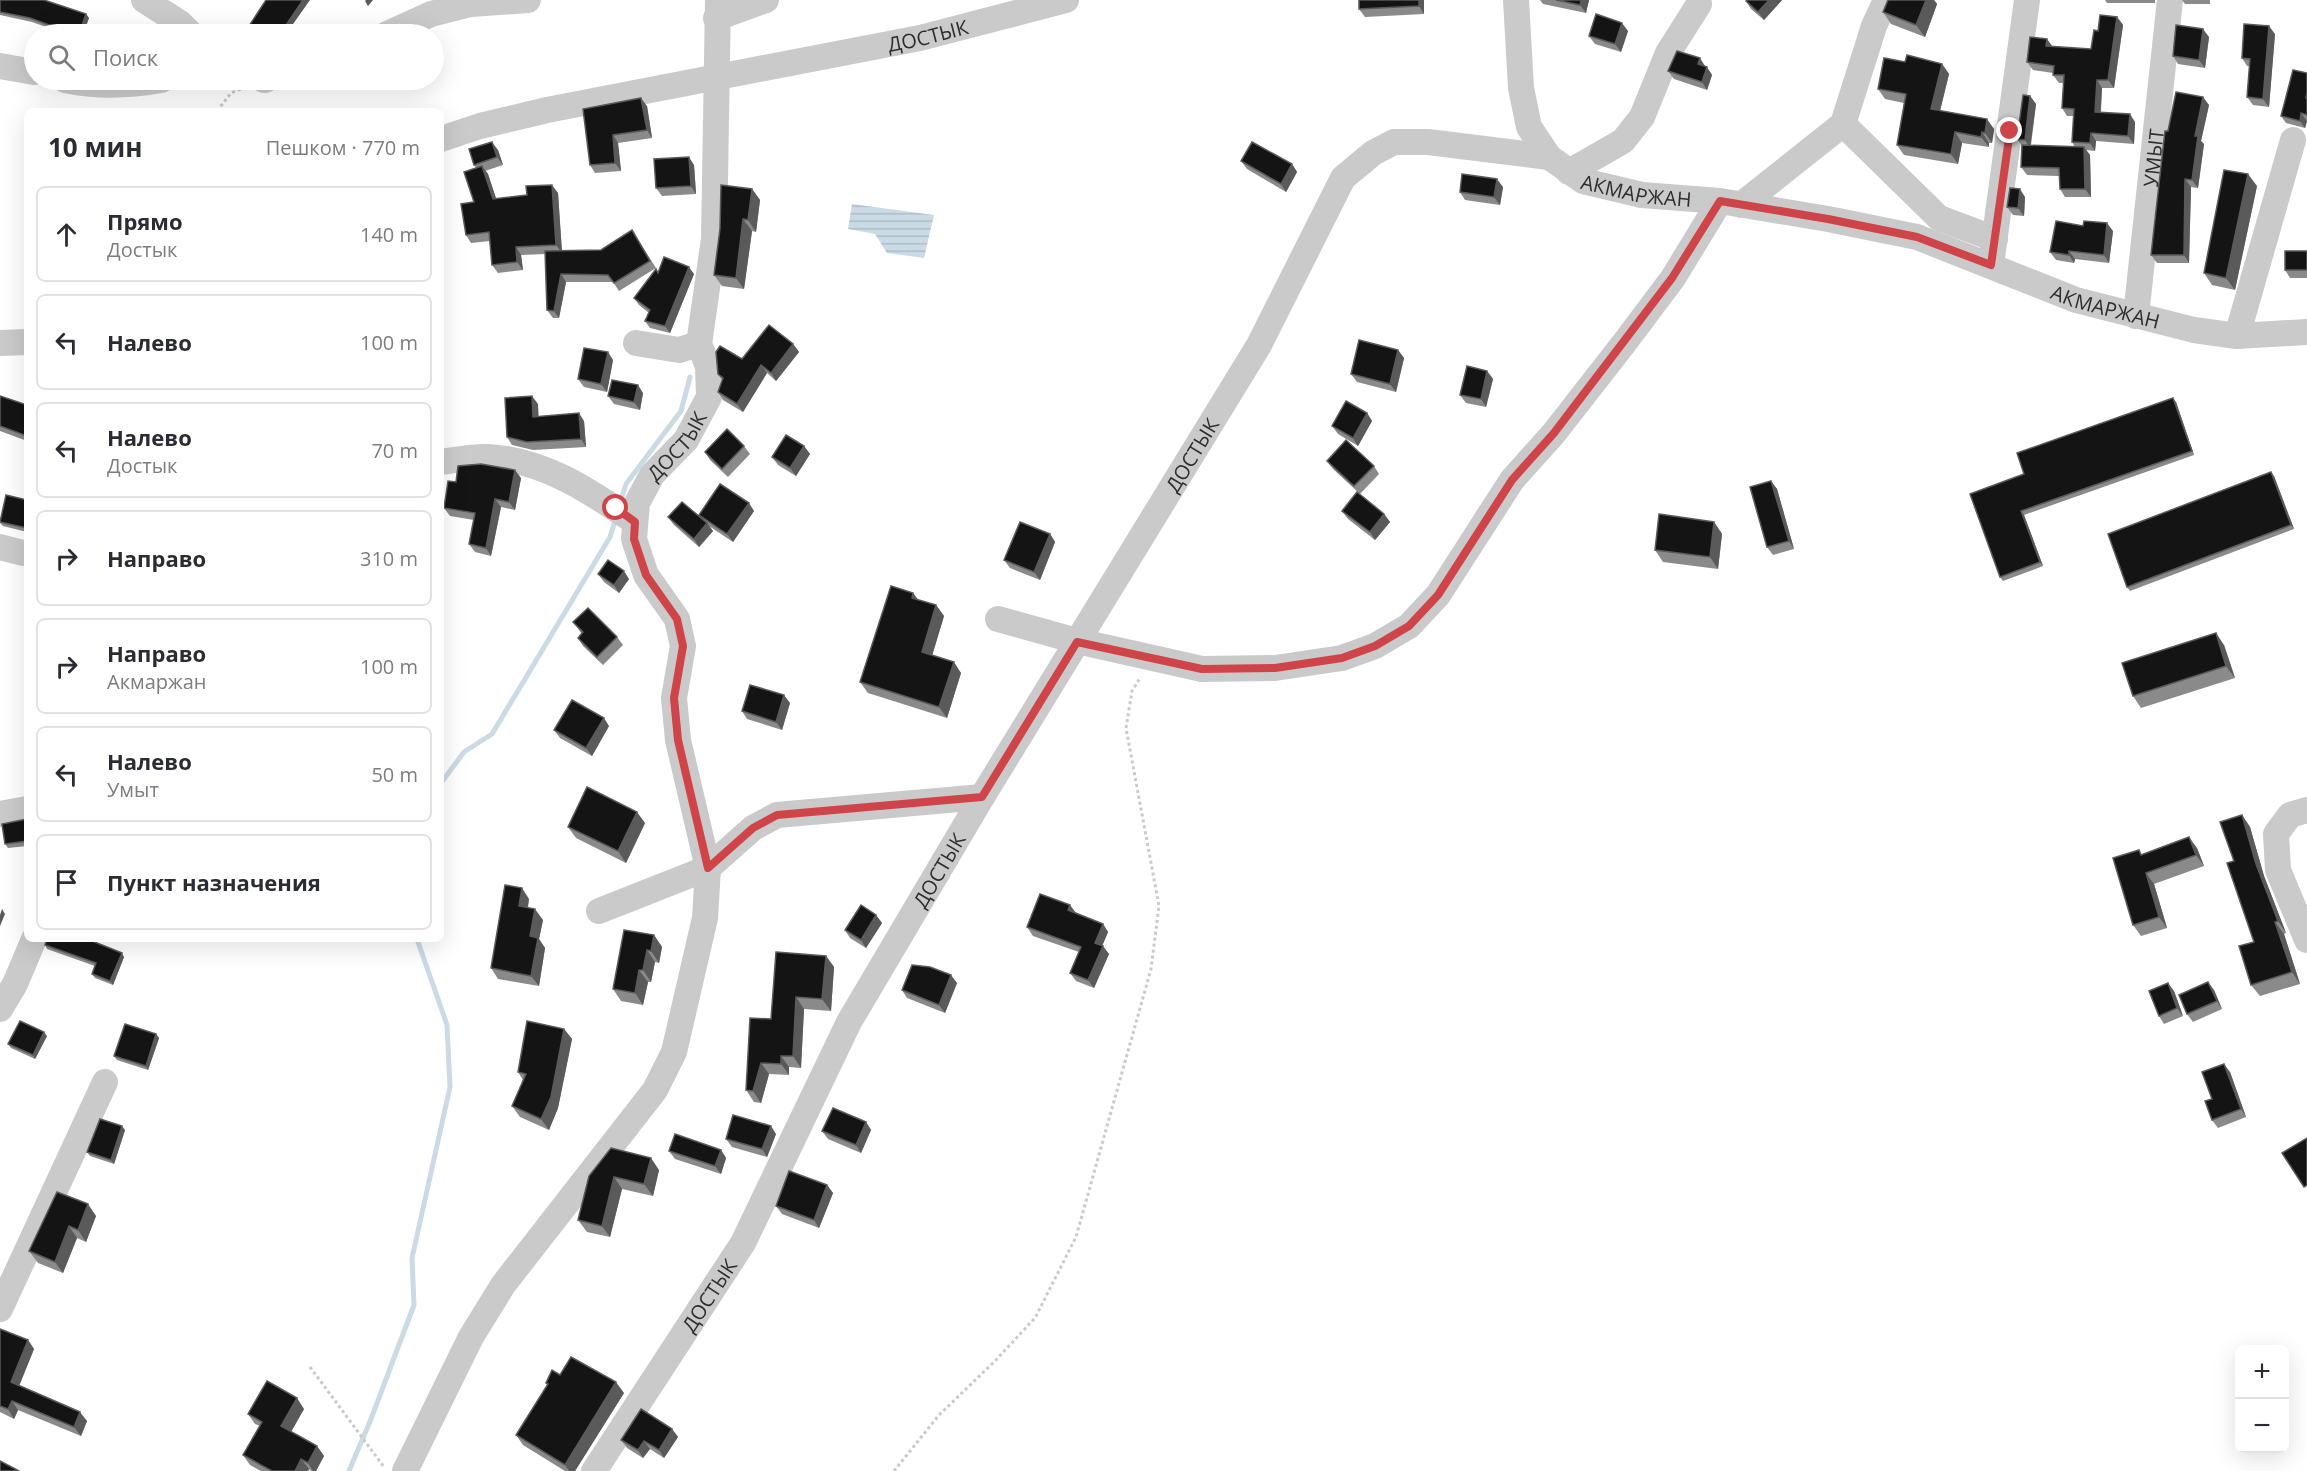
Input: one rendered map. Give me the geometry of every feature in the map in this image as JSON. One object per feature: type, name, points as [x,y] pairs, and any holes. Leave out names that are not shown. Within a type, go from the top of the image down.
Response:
[{"type":"street","points":[[144,0],[181,24]]},
{"type":"street","points":[[409,24],[431,14],[471,2],[528,0]]},
{"type":"street","points":[[718,76],[717,9],[766,0]]},
{"type":"street","name":"ДОСТЫК","points":[[444,138],[480,126],[547,110],[921,38],[1066,0]]},
{"type":"street","points":[[1516,0],[1521,88],[1529,128],[1559,165],[1623,141],[1642,117],[1668,53],[1699,4]]},
{"type":"street","points":[[998,619],[1077,642],[1202,669],[1275,668],[1342,658],[1375,646],[1409,626],[1438,595],[1512,480],[1554,433],[1731,203],[1843,124],[1874,26],[1886,0]]},
{"type":"street","points":[[1991,265],[2028,0]]},
{"type":"street","name":"УМЫТ","points":[[2136,316],[2170,0]]},
{"type":"street","points":[[0,66],[24,70]]},
{"type":"street","name":"ДОСТЫК","points":[[405,1471],[471,1337],[503,1285],[656,1090],[674,1052],[705,918],[708,868],[677,730],[674,698],[683,646],[677,619],[646,575],[634,539],[637,502],[652,475],[686,440],[709,397],[708,366],[699,344],[714,239],[718,76]]},
{"type":"street","points":[[1843,124],[1939,218],[1995,239]]},
{"type":"street","points":[[2237,336],[2293,140]]},
{"type":"street","name":"ДОСТЫК","points":[[594,1471],[743,1244],[849,1022],[982,797],[1259,345],[1343,178],[1373,153],[1394,142],[1428,142],[1559,165]]},
{"type":"street","name":"АКМАРЖАН","points":[[1559,165],[1583,181],[1642,195],[1731,203],[1917,237],[2076,300],[2194,330],[2237,336],[2307,332]]},
{"type":"street","points":[[0,343],[24,342]]},
{"type":"street","points":[[636,343],[680,350],[699,344]]},
{"type":"street","points":[[444,462],[487,457],[544,467],[596,495],[635,522]]},
{"type":"street","points":[[600,911],[708,868],[753,828],[777,815],[982,797]]},
{"type":"street","points":[[0,814],[24,810]]},
{"type":"street","points":[[2307,810],[2290,815],[2276,834],[2278,870],[2307,940]]},
{"type":"street","points":[[0,1009],[15,984],[33,942]]},
{"type":"street","points":[[0,1309],[105,1082]]},
{"type":"path","points":[[219,108],[231,93],[239,90]]},
{"type":"path","points":[[894,1471],[939,1415],[995,1361],[1035,1318],[1076,1237],[1152,958],[1159,906],[1126,728],[1132,691],[1153,658]]},
{"type":"path","points":[[310,1367],[387,1471]]},
{"type":"water","points":[[852,204],[934,215],[924,258],[887,253],[875,234],[848,229]]},
{"type":"building","points":[[0,0],[44,0],[86,14],[82,24],[46,24],[0,12]]},
{"type":"building","points":[[266,0],[303,0],[287,24],[250,24]]},
{"type":"building","points":[[1359,0],[1419,0],[1419,6],[1359,9]]},
{"type":"building","points":[[1556,0],[1581,0],[1580,5]]},
{"type":"building","points":[[1747,0],[1769,0],[1758,12]]},
{"type":"building","points":[[1888,0],[1926,0],[1916,25],[1883,12]]},
{"type":"building","points":[[1596,14],[1622,23],[1615,44],[1589,36]]},
{"type":"building","points":[[2100,15],[2117,17],[2108,80],[2097,80],[2095,112],[2130,114],[2128,136],[2091,133],[2090,143],[2072,142],[2074,109],[2062,108],[2064,75],[2053,75],[2054,66],[2027,62],[2030,37],[2047,39],[2046,46],[2091,49],[2094,30],[2098,31]]},
{"type":"building","points":[[2244,24],[2269,26],[2263,99],[2247,97],[2250,59],[2242,58]]},
{"type":"building","points":[[2176,25],[2203,29],[2199,60],[2173,56]]},
{"type":"building","points":[[1677,51],[1700,58],[1698,64],[1707,67],[1702,82],[1668,71]]},
{"type":"building","points":[[1907,55],[1942,64],[1931,109],[1987,119],[1985,133],[1982,132],[1981,137],[1955,132],[1951,154],[1897,145],[1906,94],[1878,89],[1884,58],[1905,62]]},
{"type":"building","points":[[2293,70],[2307,73],[2307,115],[2301,113],[2300,121],[2281,116]]},
{"type":"building","points":[[2176,92],[2203,97],[2195,136],[2198,136],[2192,180],[2185,179],[2184,255],[2151,255],[2165,131],[2168,131]]},
{"type":"building","points":[[2023,95],[2030,96],[2025,140],[2017,139]]},
{"type":"building","points":[[641,98],[647,130],[613,135],[615,163],[590,165],[583,109]]},
{"type":"building","points":[[492,142],[497,157],[474,165],[469,149]]},
{"type":"building","points":[[1252,142],[1292,164],[1281,184],[1241,161]]},
{"type":"building","points":[[2022,145],[2084,147],[2085,189],[2060,189],[2059,168],[2021,167]]},
{"type":"building","points":[[689,157],[691,186],[656,188],[654,159]]},
{"type":"building","points":[[482,166],[493,199],[527,195],[526,186],[552,185],[556,245],[516,247],[517,262],[492,265],[489,232],[466,235],[461,204],[474,202],[464,172]]},
{"type":"building","points":[[2224,170],[2248,174],[2226,278],[2204,273]]},
{"type":"building","points":[[1462,174],[1497,179],[1494,197],[1460,192]]},
{"type":"building","points":[[721,185],[752,189],[748,220],[743,219],[736,278],[714,275],[720,229]]},
{"type":"building","points":[[2010,188],[2020,189],[2018,208],[2007,207]]},
{"type":"building","points":[[2056,221],[2083,226],[2084,221],[2107,223],[2104,255],[2069,251],[2069,255],[2050,252]]},
{"type":"building","points":[[632,230],[650,261],[614,283],[608,275],[561,274],[554,311],[547,310],[545,251],[601,250]]},
{"type":"building","points":[[2285,251],[2307,251],[2307,270],[2285,270]]},
{"type":"building","points":[[664,257],[689,267],[665,326],[645,321],[650,310],[634,298],[656,269],[658,273]]},
{"type":"building","points":[[769,325],[793,344],[771,373],[761,365],[737,404],[718,392],[723,378],[718,374],[716,352],[720,346],[742,359]]},
{"type":"building","points":[[1359,340],[1398,350],[1390,384],[1351,374]]},
{"type":"building","points":[[584,348],[608,352],[601,384],[578,379]]},
{"type":"building","points":[[1467,366],[1487,371],[1481,399],[1460,395]]},
{"type":"building","points":[[612,380],[638,385],[634,402],[608,396]]},
{"type":"building","points":[[0,396],[24,404],[24,435],[0,426]]},
{"type":"building","points":[[532,396],[533,417],[579,413],[581,439],[527,442],[507,437],[505,398]]},
{"type":"building","points":[[2173,398],[2192,451],[2021,511],[2040,562],[2000,577],[1970,494],[2024,474],[2017,453]]},
{"type":"building","points":[[1346,401],[1367,413],[1353,438],[1332,426]]},
{"type":"building","points":[[727,429],[744,446],[722,469],[705,452]]},
{"type":"building","points":[[786,435],[804,446],[790,468],[772,457]]},
{"type":"building","points":[[1346,440],[1374,466],[1354,486],[1327,461]]},
{"type":"building","points":[[481,464],[515,470],[509,502],[495,499],[486,548],[469,544],[475,513],[444,508],[448,481],[456,482],[458,466]]},
{"type":"building","points":[[2271,472],[2291,525],[2127,587],[2108,534]]},
{"type":"building","points":[[1771,481],[1789,541],[1767,547],[1750,487]]},
{"type":"building","points":[[720,484],[749,503],[727,534],[699,515]]},
{"type":"building","points":[[1357,492],[1384,514],[1370,532],[1342,511]]},
{"type":"building","points":[[6,495],[24,499],[24,527],[0,522]]},
{"type":"building","points":[[682,502],[707,523],[694,539],[668,517]]},
{"type":"building","points":[[1659,514],[1714,522],[1710,557],[1655,550]]},
{"type":"building","points":[[1020,522],[1050,534],[1034,572],[1004,560]]},
{"type":"building","points":[[608,560],[624,571],[614,585],[598,574]]},
{"type":"building","points":[[891,586],[913,593],[912,598],[936,605],[922,652],[954,662],[939,707],[860,682]]},
{"type":"building","points":[[588,608],[617,637],[597,657],[578,638],[583,632],[573,622]]},
{"type":"building","points":[[2216,633],[2226,666],[2133,696],[2122,663]]},
{"type":"building","points":[[750,685],[784,695],[776,722],[742,711]]},
{"type":"building","points":[[572,700],[604,718],[586,748],[554,730]]},
{"type":"building","points":[[587,787],[637,812],[618,851],[568,827]]},
{"type":"building","points":[[2242,815],[2256,864],[2278,921],[2275,922],[2292,972],[2251,985],[2239,946],[2254,942],[2227,863],[2234,861],[2220,822]]},
{"type":"building","points":[[24,820],[24,841],[5,844],[2,824]]},
{"type":"building","points":[[2189,837],[2196,855],[2146,873],[2159,917],[2133,925],[2113,858],[2139,850],[2141,855]]},
{"type":"building","points":[[505,885],[522,888],[519,906],[535,909],[530,936],[538,938],[531,976],[491,968]]},
{"type":"building","points":[[1040,894],[1070,905],[1068,910],[1103,924],[1095,943],[1103,946],[1088,980],[1070,973],[1081,947],[1027,927]]},
{"type":"building","points":[[861,905],[876,915],[861,940],[845,930]]},
{"type":"building","points":[[624,930],[654,935],[651,951],[647,950],[643,970],[639,970],[635,993],[613,989]]},
{"type":"building","points":[[46,942],[94,942],[122,953],[110,981],[92,974],[96,963],[45,945]]},
{"type":"building","points":[[776,952],[826,956],[822,999],[796,997],[793,1056],[781,1056],[781,1064],[761,1063],[753,1091],[746,1090],[750,1018],[771,1019]]},
{"type":"building","points":[[912,965],[930,967],[951,975],[939,1005],[902,990]]},
{"type":"building","points":[[2208,982],[2217,1001],[2187,1014],[2179,995]]},
{"type":"building","points":[[2168,983],[2177,1008],[2159,1016],[2149,991]]},
{"type":"building","points":[[20,1021],[44,1032],[33,1055],[8,1044]]},
{"type":"building","points":[[527,1021],[564,1029],[551,1097],[541,1119],[512,1106],[526,1074],[518,1072]]},
{"type":"building","points":[[125,1024],[156,1034],[146,1066],[114,1056]]},
{"type":"building","points":[[2224,1064],[2241,1109],[2212,1120],[2205,1101],[2212,1099],[2202,1072]]},
{"type":"building","points":[[833,1108],[866,1122],[856,1145],[822,1131]]},
{"type":"building","points":[[733,1115],[771,1126],[762,1149],[726,1139]]},
{"type":"building","points":[[100,1119],[122,1126],[111,1160],[87,1152]]},
{"type":"building","points":[[675,1134],[721,1150],[715,1166],[669,1151]]},
{"type":"building","points":[[2307,1138],[2307,1185],[2304,1187],[2282,1153]]},
{"type":"building","points":[[611,1148],[651,1158],[644,1184],[614,1177],[602,1226],[578,1220],[589,1176]]},
{"type":"building","points":[[789,1171],[827,1185],[814,1220],[776,1206]]},
{"type":"building","points":[[57,1192],[88,1204],[78,1230],[69,1226],[55,1262],[29,1251]]},
{"type":"building","points":[[0,1329],[28,1340],[11,1382],[80,1412],[74,1427],[12,1401],[8,1409],[0,1406]]},
{"type":"building","points":[[571,1357],[616,1382],[565,1465],[516,1435],[548,1384],[546,1383],[552,1370],[560,1375]]},
{"type":"building","points":[[267,1381],[297,1398],[281,1426],[317,1446],[308,1463],[301,1459],[295,1471],[272,1471],[243,1455],[262,1422],[248,1414]]},
{"type":"building","points":[[641,1409],[672,1429],[659,1450],[644,1441],[638,1450],[621,1440]]},
{"type":"building","points":[[0,1461],[19,1471],[0,1471]]},
{"type":"waterway","points":[[620,503],[626,484],[681,411],[690,377]]},
{"type":"waterway","points":[[444,779],[464,752],[492,734],[610,537],[616,518]]},
{"type":"waterway","points":[[349,1471],[414,1305],[412,1258],[450,1087],[447,1025],[418,942]]},
{"type":"route","points":[[616,508],[635,522],[634,539],[646,575],[677,619],[683,646],[674,698],[678,740],[708,868],[753,828],[777,815],[982,797],[1077,642],[1202,669],[1275,668],[1342,658],[1375,646],[1409,626],[1438,595],[1512,480],[1554,433],[1672,278],[1720,201],[1917,237],[1991,265],[2010,131]]}]
